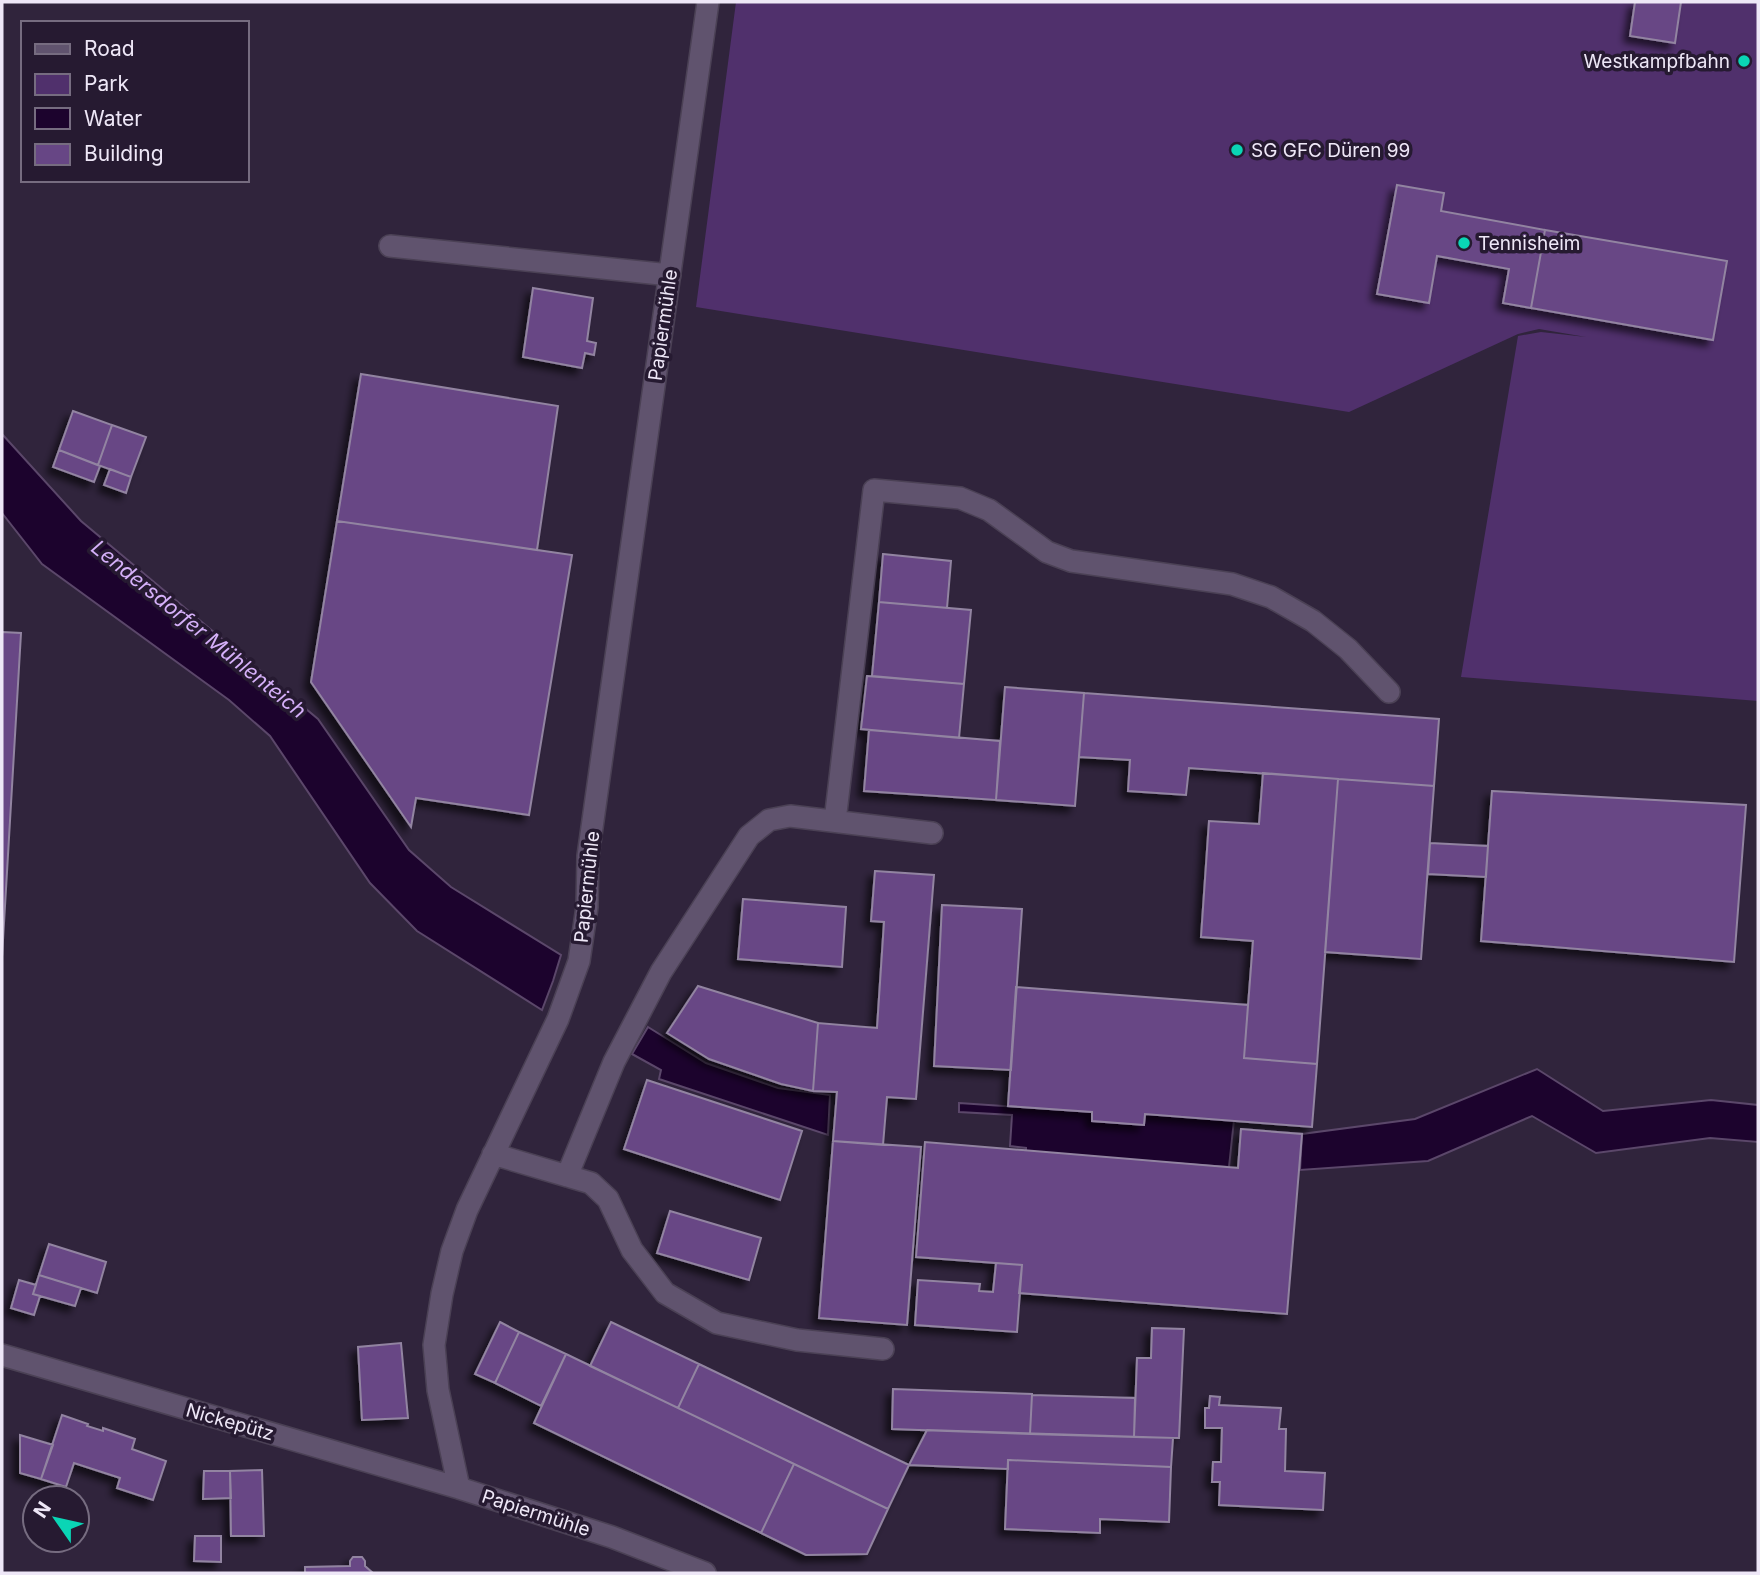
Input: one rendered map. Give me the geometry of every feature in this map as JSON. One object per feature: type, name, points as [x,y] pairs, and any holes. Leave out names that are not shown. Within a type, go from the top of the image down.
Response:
[{"type":"street","name":"Papiermühle","points":[[705,1573],[612,1537],[459,1488],[438,1391],[434,1345],[452,1251],[467,1210],[558,1019],[579,961],[587,906],[588,856],[708,2]]},
{"type":"street","points":[[390,246],[670,275]]},
{"type":"street","points":[[835,821],[874,490],[960,498],[989,510],[1047,552],[1071,561],[1232,584],[1271,597],[1313,621],[1348,649],[1389,692]]},
{"type":"street","points":[[567,1175],[614,1062],[661,972],[749,836],[769,820],[790,816],[932,833]]},
{"type":"street","points":[[493,1154],[591,1183],[608,1199],[632,1250],[665,1293],[717,1323],[797,1340],[883,1349]]},
{"type":"street","name":"Nickepütz","points":[[2,1355],[459,1488]]},
{"type":"green space","name":"SG GFC Düren 99","points":[[736,2],[1758,2],[1758,701],[1461,677],[1518,336],[1541,332],[1586,337],[1539,329],[1518,334],[1349,412],[696,307]]},
{"type":"water","name":"Lendersdorfer Mühlenteich","points":[[2,434],[81,521],[318,719],[409,850],[451,887],[561,955],[542,1010],[417,931],[370,883],[270,736],[229,700],[42,564],[2,513]]},
{"type":"water","points":[[648,1027],[706,1063],[778,1088],[830,1095],[828,1135],[659,1079],[661,1070],[632,1054]]},
{"type":"water","points":[[1537,1069],[1603,1111],[1711,1100],[1758,1105],[1758,1142],[1710,1138],[1596,1153],[1532,1116],[1428,1161],[1300,1170],[1302,1134],[1415,1119]]},
{"type":"water","points":[[959,1103],[1092,1112],[1092,1121],[1144,1125],[1145,1114],[1234,1120],[1229,1167],[1026,1153],[1026,1148],[1010,1146],[1012,1115],[959,1112]]},
{"type":"building","points":[[1635,2],[1681,2],[1675,43],[1630,36]]},
{"type":"building","name":"Tennisheim","points":[[1397,185],[1444,193],[1441,211],[1545,230],[1531,308],[1503,303],[1509,269],[1437,256],[1429,303],[1377,294]]},
{"type":"building","points":[[1545,230],[1727,261],[1713,340],[1531,308]]},
{"type":"building","points":[[533,288],[593,298],[587,341],[596,343],[594,355],[585,353],[582,368],[523,357]]},
{"type":"building","points":[[361,374],[558,406],[537,550],[337,521]]},
{"type":"building","points":[[73,411],[112,425],[98,465],[59,450]]},
{"type":"building","points":[[112,425],[146,437],[131,477],[98,465]]},
{"type":"building","points":[[59,450],[100,466],[94,482],[53,467]]},
{"type":"building","points":[[110,469],[131,477],[126,493],[104,485]]},
{"type":"building","points":[[337,521],[572,555],[529,815],[416,798],[411,827],[311,682]]},
{"type":"building","points":[[883,554],[951,561],[947,608],[879,602]]},
{"type":"building","points":[[879,602],[971,610],[964,684],[872,676]]},
{"type":"building","points":[[2,632],[21,633],[2,957]]},
{"type":"building","points":[[867,676],[964,684],[959,738],[861,729]]},
{"type":"building","points":[[1005,687],[1084,693],[1075,806],[996,800]]},
{"type":"building","points":[[1084,693],[1439,719],[1434,786],[1189,768],[1186,795],[1128,791],[1130,760],[1079,757]]},
{"type":"building","points":[[869,730],[1000,741],[996,800],[864,791]]},
{"type":"building","points":[[1263,773],[1338,779],[1317,1064],[1244,1058],[1253,941],[1201,937],[1209,821],[1259,824]]},
{"type":"building","points":[[1338,779],[1434,786],[1421,959],[1325,952]]},
{"type":"building","points":[[1492,791],[1746,805],[1734,962],[1481,941]]},
{"type":"building","points":[[1430,843],[1488,846],[1486,877],[1428,874]]},
{"type":"building","points":[[875,871],[934,875],[916,1099],[887,1097],[883,1145],[833,1141],[837,1092],[813,1091],[818,1023],[877,1028],[884,922],[871,921]]},
{"type":"building","points":[[743,899],[846,907],[842,967],[738,959]]},
{"type":"building","points":[[942,905],[1022,909],[1011,1070],[934,1066]]},
{"type":"building","points":[[698,986],[818,1023],[813,1091],[781,1084],[709,1059],[667,1033]]},
{"type":"building","points":[[1016,987],[1248,1005],[1244,1058],[1317,1064],[1312,1127],[1145,1114],[1144,1125],[1092,1121],[1092,1112],[1008,1106]]},
{"type":"building","points":[[647,1080],[802,1131],[780,1200],[624,1149]]},
{"type":"building","points":[[1241,1129],[1302,1134],[1287,1314],[1019,1293],[1022,1265],[916,1257],[925,1142],[1238,1168]]},
{"type":"building","points":[[833,1141],[921,1147],[907,1325],[819,1318]]},
{"type":"building","points":[[670,1211],[761,1238],[749,1280],[657,1253]]},
{"type":"building","points":[[49,1244],[106,1262],[97,1293],[39,1275]]},
{"type":"building","points":[[996,1263],[1022,1265],[1017,1332],[915,1325],[918,1280],[980,1284],[979,1291],[993,1292]]},
{"type":"building","points":[[39,1275],[81,1288],[75,1306],[33,1294]]},
{"type":"building","points":[[19,1280],[36,1285],[33,1294],[40,1296],[34,1315],[11,1308]]},
{"type":"building","points":[[500,1322],[519,1332],[495,1383],[475,1374]]},
{"type":"building","points":[[611,1322],[699,1364],[678,1408],[590,1366]]},
{"type":"building","points":[[1152,1328],[1184,1329],[1179,1438],[1134,1437],[1137,1358],[1151,1358]]},
{"type":"building","points":[[519,1332],[566,1354],[541,1406],[495,1383]]},
{"type":"building","points":[[401,1343],[408,1418],[362,1420],[358,1347]]},
{"type":"building","points":[[566,1354],[794,1464],[761,1533],[534,1423]]},
{"type":"building","points":[[699,1364],[909,1465],[888,1509],[678,1408]]},
{"type":"building","points":[[893,1389],[1032,1394],[1030,1434],[892,1429]]},
{"type":"building","points":[[1032,1395],[1135,1398],[1134,1437],[1030,1434]]},
{"type":"building","points":[[1210,1396],[1220,1397],[1219,1405],[1281,1408],[1279,1429],[1286,1429],[1285,1471],[1325,1473],[1323,1510],[1219,1505],[1220,1482],[1212,1482],[1213,1462],[1221,1462],[1222,1428],[1205,1428],[1205,1408],[1209,1408]]},
{"type":"building","points":[[62,1415],[88,1424],[87,1426],[103,1431],[103,1428],[135,1439],[132,1449],[166,1461],[153,1500],[117,1488],[120,1478],[74,1463],[67,1484],[41,1479]]},
{"type":"building","points":[[927,1430],[1173,1438],[1171,1467],[1008,1460],[1008,1469],[909,1465]]},
{"type":"building","points":[[20,1435],[53,1445],[41,1479],[20,1473]]},
{"type":"building","points":[[1008,1460],[1171,1467],[1169,1522],[1100,1519],[1100,1533],[1005,1529]]},
{"type":"building","points":[[794,1464],[888,1509],[867,1554],[806,1555],[761,1533]]},
{"type":"building","points":[[262,1470],[264,1536],[231,1536],[230,1471]]},
{"type":"building","points":[[204,1471],[230,1471],[231,1498],[203,1499]]},
{"type":"building","points":[[195,1536],[221,1536],[221,1562],[194,1561]]},
{"type":"building","points":[[353,1557],[362,1557],[365,1566],[373,1573],[305,1573],[305,1567],[350,1566]]},
{"type":"place","name":"Westkampfbahn","points":[[1744,61]]},
{"type":"place","name":"SG GFC Düren 99","points":[[1237,150]]},
{"type":"place","name":"Tennisheim","points":[[1464,243]]}]
